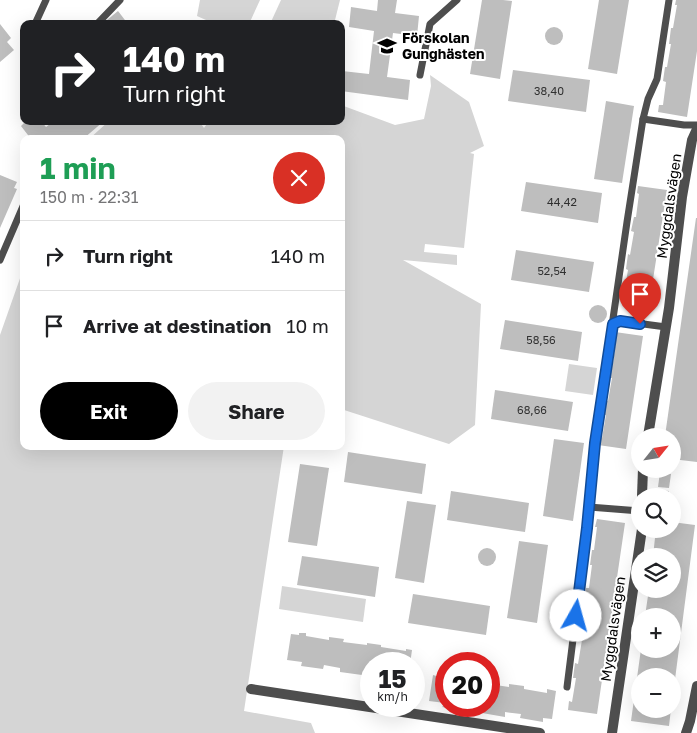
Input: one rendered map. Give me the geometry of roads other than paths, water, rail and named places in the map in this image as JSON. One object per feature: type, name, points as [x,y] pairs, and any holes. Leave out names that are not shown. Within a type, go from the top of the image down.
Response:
[{"type":"street","name":"Myggdalsvägen","points":[[649,428],[666,327],[682,197],[692,140],[697,129]]},
{"type":"street","name":"Myggdalsvägen","points":[[612,733],[641,538]]},
{"type":"street","points":[[686,733],[697,686]]},
{"type":"street","points":[[251,689],[540,733]]},
{"type":"lane","points":[[37,20],[46,0]]},
{"type":"lane","points":[[101,20],[120,0]]},
{"type":"lane","points":[[420,75],[430,24],[457,0]]},
{"type":"lane","points":[[567,687],[595,443],[643,119],[656,79],[670,0]]},
{"type":"lane","points":[[643,119],[697,125]]},
{"type":"lane","points":[[0,260],[20,213]]},
{"type":"lane","points":[[613,324],[620,321],[666,327]]},
{"type":"lane","points":[[589,507],[631,510]]},
{"type":"place","name":"Förskolan Gunghästen","points":[[387,46]]}]
